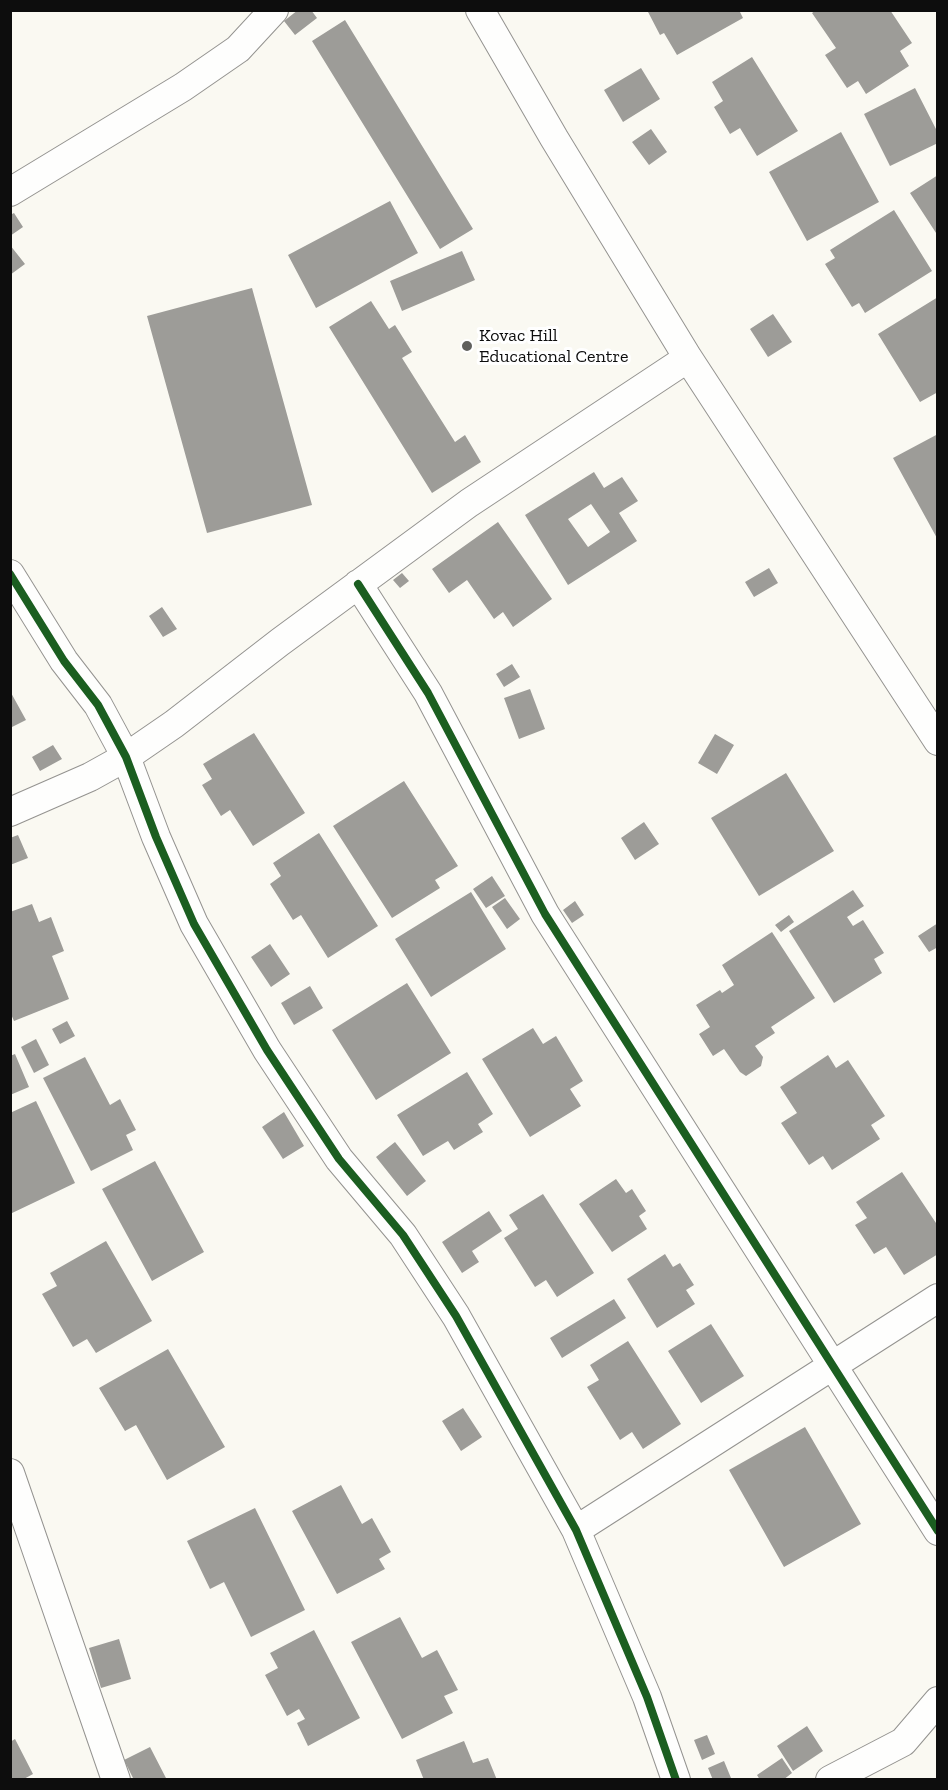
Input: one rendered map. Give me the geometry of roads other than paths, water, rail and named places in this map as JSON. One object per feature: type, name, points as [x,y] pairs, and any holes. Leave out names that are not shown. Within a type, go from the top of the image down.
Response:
[{"type":"street","points":[[10,192],[183,87],[238,49],[274,10]]},
{"type":"street","points":[[480,10],[554,138],[688,358],[927,700],[938,741]]},
{"type":"street","points":[[10,812],[90,777],[126,757],[174,724],[469,503],[688,358]]},
{"type":"street","points":[[10,574],[64,661],[98,705],[126,757],[156,837],[194,924],[261,1041],[339,1159],[403,1235],[456,1316],[576,1530],[647,1697],[676,1779]]},
{"type":"street","points":[[358,584],[428,693],[545,914],[938,1531]]},
{"type":"street","points":[[576,1530],[938,1298]]},
{"type":"street","points":[[10,1473],[116,1779]]},
{"type":"street","points":[[830,1779],[903,1742],[938,1701]]},
{"type":"place","name":"Kovac Hill Educational Centre","points":[[467,346]]}]
